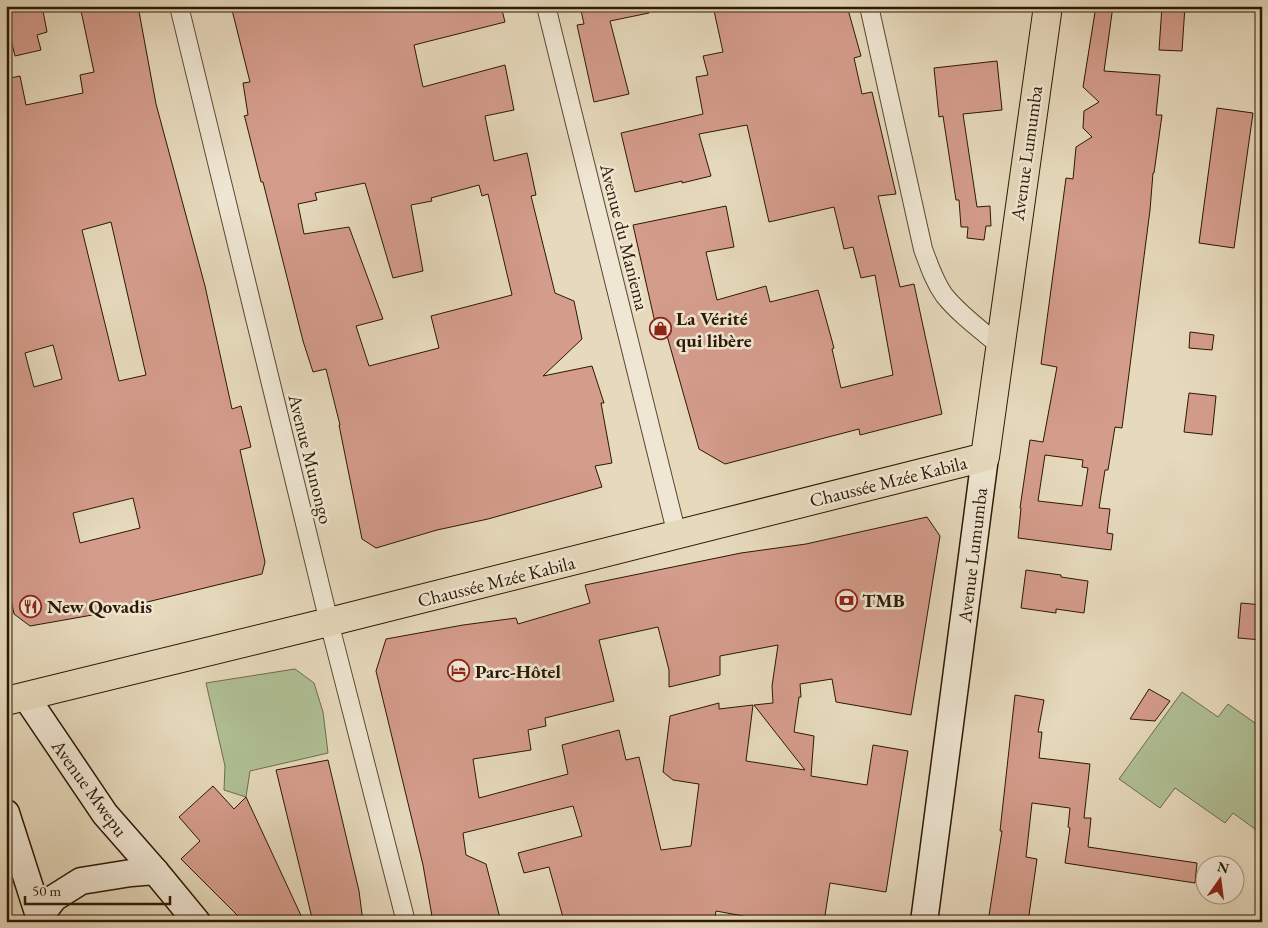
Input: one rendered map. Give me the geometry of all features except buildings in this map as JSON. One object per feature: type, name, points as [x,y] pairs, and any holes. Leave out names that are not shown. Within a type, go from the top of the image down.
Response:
[{"type":"highway","name":"Avenue Lumumba","points":[[1031,6],[1042,39]]},
{"type":"highway","name":"Avenue Lumumba","points":[[985,456],[1048,6]]},
{"type":"highway","name":"Chaussée Mzée Kabila","points":[[16,699],[676,536],[985,456]]},
{"type":"main road","name":"Avenue Lumumba","points":[[924,922],[985,456]]},
{"type":"main road","name":"Avenue Mwepu","points":[[16,699],[105,814],[197,922]]},
{"type":"main road","points":[[6,813],[41,919]]},
{"type":"main road","points":[[41,919],[54,898],[81,881],[155,871]]},
{"type":"street","name":"Avenue Munongo","points":[[179,6],[329,622],[406,922]]},
{"type":"street","name":"Avenue du Maniema","points":[[546,6],[676,536]]},
{"type":"street","points":[[869,6],[923,249],[932,273],[944,295],[970,321],[1000,345]]},
{"type":"green space","points":[[295,669],[314,683],[323,712],[328,753],[250,771],[246,797],[224,790],[225,766],[206,683]]},
{"type":"green space","points":[[1182,692],[1218,717],[1228,704],[1262,728],[1262,834],[1233,813],[1225,823],[1175,788],[1160,808],[1119,779]]},
{"type":"place","name":"La Vérité qui libère","points":[[660,329]]},
{"type":"place","name":"TMB","points":[[846,600]]},
{"type":"place","name":"New Qovadis","points":[[31,606]]},
{"type":"place","name":"Parc-Hôtel","points":[[459,671]]}]
